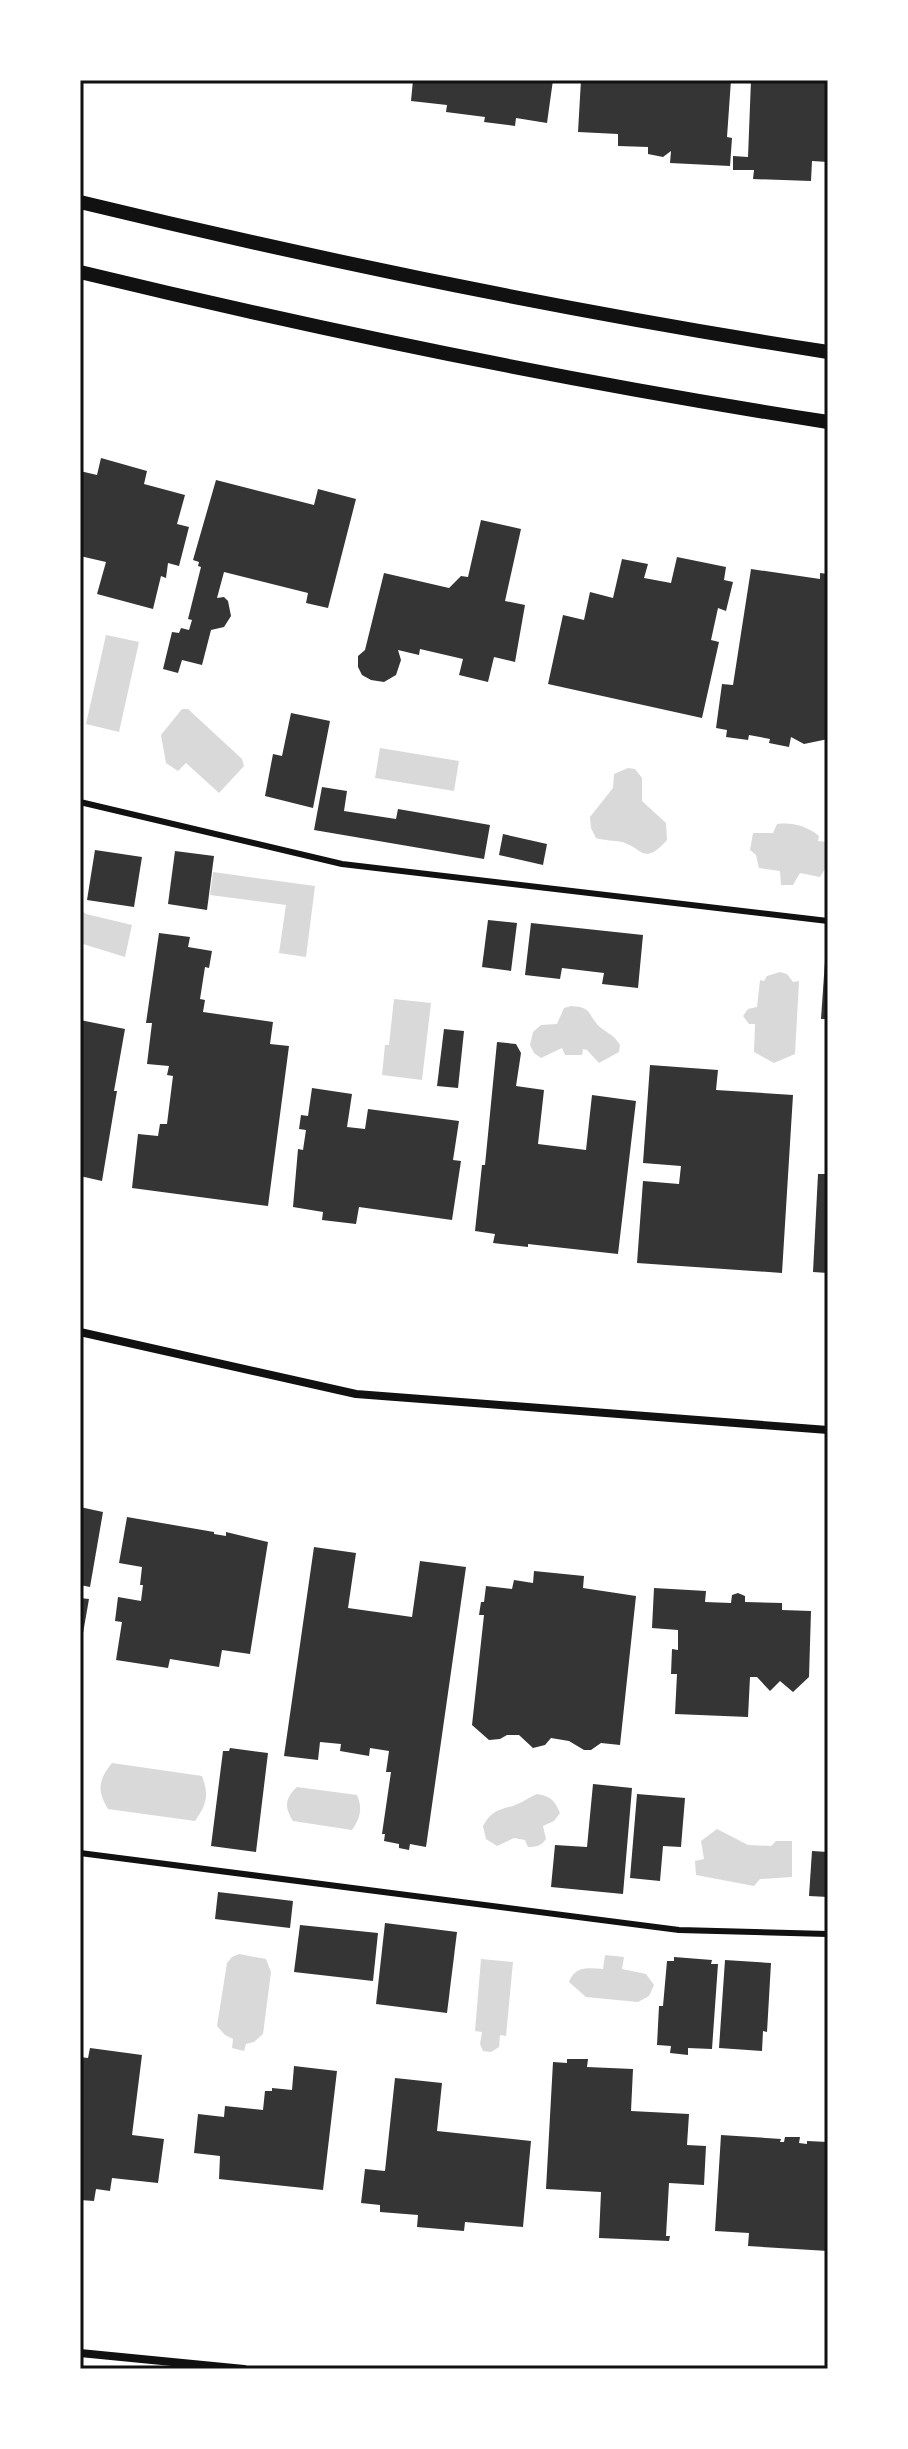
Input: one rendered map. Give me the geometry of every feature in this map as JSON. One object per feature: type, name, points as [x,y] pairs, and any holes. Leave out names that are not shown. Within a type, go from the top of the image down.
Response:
[{"type":"street","points":[[80,202],[256,244],[477,291],[714,335],[828,352]]},
{"type":"street","points":[[80,272],[463,359],[828,422]]},
{"type":"street","points":[[80,1332],[356,1394],[828,1430]]},
{"type":"street","points":[[80,2353],[244,2369]]},
{"type":"lane","points":[[80,802],[342,864],[828,921]]},
{"type":"lane","points":[[80,1853],[679,1930],[828,1934]]},
{"type":"shaded area","points":[[106,635],[139,642],[119,732],[86,724]]},
{"type":"shaded area","points":[[182,709],[188,709],[242,759],[244,766],[219,793],[186,763],[178,771],[166,763],[161,735]]},
{"type":"shaded area","points":[[380,748],[459,761],[454,791],[375,778]]},
{"type":"shaded area","points":[[628,768],[635,769],[642,778],[642,801],[666,823],[667,840],[647,854],[629,844],[596,838],[591,828],[590,817],[613,788],[614,774]]},
{"type":"shaded area","points":[[777,824],[804,827],[819,836],[818,841],[828,842],[828,864],[820,877],[800,873],[793,885],[781,885],[780,871],[759,868],[756,855],[750,850],[753,833],[773,833]]},
{"type":"shaded area","points":[[213,872],[315,886],[306,957],[279,953],[286,905],[210,895]]},
{"type":"shaded area","points":[[80,909],[86,914],[132,925],[125,957],[80,943]]},
{"type":"shaded area","points":[[780,972],[787,974],[793,982],[799,981],[795,1054],[774,1063],[754,1052],[755,1024],[749,1024],[743,1016],[748,1009],[757,1007],[760,980],[764,981],[767,976]]},
{"type":"shaded area","points":[[394,999],[431,1003],[422,1080],[382,1075]]},
{"type":"shaded area","points":[[571,1006],[587,1010],[597,1024],[618,1042],[619,1052],[599,1063],[583,1049],[582,1055],[565,1055],[562,1048],[541,1058],[534,1053],[530,1045],[533,1032],[541,1025],[557,1024],[564,1008]]},
{"type":"shaded area","points":[[112,1763],[202,1776],[206,1799],[195,1821],[108,1809],[101,1786]]},
{"type":"shaded area","points":[[297,1787],[357,1795],[360,1813],[352,1830],[293,1821],[287,1803]]},
{"type":"shaded area","points":[[537,1794],[552,1800],[560,1813],[554,1821],[543,1826],[546,1839],[542,1843],[528,1847],[525,1840],[514,1838],[497,1846],[486,1839],[483,1826],[492,1814]]},
{"type":"shaded area","points":[[717,1829],[748,1845],[771,1846],[776,1841],[792,1841],[792,1877],[760,1879],[754,1886],[696,1875],[695,1861],[704,1859],[701,1841]]},
{"type":"shaded area","points":[[239,1954],[266,1959],[271,1972],[263,2034],[246,2044],[244,2051],[232,2048],[233,2039],[217,2026],[227,1963]]},
{"type":"shaded area","points":[[605,1955],[624,1957],[622,1969],[646,1974],[654,1985],[649,1996],[638,2002],[586,1997],[569,1982],[578,1971],[603,1969]]},
{"type":"shaded area","points":[[481,1959],[513,1962],[506,2036],[500,2035],[499,2047],[491,2052],[483,2051],[480,2044],[482,2032],[475,2031]]},
{"type":"building","points":[[413,80],[553,80],[547,123],[516,118],[515,126],[484,122],[485,117],[446,112],[447,105],[411,101]]},
{"type":"building","points":[[581,80],[731,80],[727,137],[732,138],[730,166],[670,163],[671,151],[663,157],[648,154],[648,147],[618,146],[618,134],[578,132]]},
{"type":"building","points":[[751,80],[828,80],[828,162],[812,161],[811,181],[753,179],[754,170],[733,170],[733,156],[748,157]]},
{"type":"building","points":[[101,458],[147,471],[144,484],[185,495],[177,524],[189,527],[179,566],[168,563],[166,578],[161,576],[153,609],[97,594],[106,562],[80,556],[80,471],[97,475]]},
{"type":"building","points":[[216,480],[314,505],[318,489],[356,499],[328,608],[306,603],[308,593],[224,572],[217,598],[224,597],[228,601],[231,616],[224,627],[211,630],[202,665],[182,660],[178,673],[163,669],[172,632],[179,633],[181,628],[189,630],[192,620],[188,619],[201,567],[198,566],[199,562],[193,560]]},
{"type":"building","points":[[481,520],[521,529],[505,601],[525,605],[515,662],[494,657],[488,682],[459,675],[463,659],[420,649],[419,655],[398,650],[401,660],[396,675],[384,682],[362,675],[358,656],[365,650],[384,573],[449,588],[461,576],[468,577]]},
{"type":"building","points":[[677,557],[726,567],[724,580],[733,582],[726,611],[718,608],[711,640],[719,642],[702,718],[548,684],[563,615],[584,620],[590,592],[613,598],[622,559],[648,564],[644,578],[671,583]]},
{"type":"building","points":[[751,569],[820,579],[820,573],[828,574],[828,739],[804,744],[791,737],[789,747],[749,735],[748,740],[726,737],[727,730],[716,728],[722,684],[733,685]]},
{"type":"building","points":[[291,713],[330,721],[313,808],[265,796],[273,754],[282,756]]},
{"type":"building","points":[[322,787],[347,791],[344,811],[396,819],[398,809],[490,825],[484,859],[314,830]]},
{"type":"building","points":[[503,834],[547,844],[543,865],[499,855]]},
{"type":"building","points":[[95,850],[142,857],[134,907],[87,900]]},
{"type":"building","points":[[175,851],[214,856],[207,910],[168,904]]},
{"type":"building","points":[[488,920],[517,923],[511,971],[482,967]]},
{"type":"building","points":[[531,923],[643,935],[638,988],[602,984],[604,973],[562,968],[560,979],[525,975]]},
{"type":"building","points":[[159,933],[190,937],[188,947],[212,951],[209,968],[205,967],[200,999],[205,1000],[203,1012],[273,1022],[270,1044],[289,1046],[268,1206],[132,1188],[138,1134],[158,1136],[160,1124],[167,1124],[173,1076],[167,1075],[169,1066],[147,1064],[152,1023],[146,1023]]},
{"type":"building","points":[[825,961],[828,962],[828,1019],[821,1019]]},
{"type":"building","points":[[80,1020],[125,1029],[102,1181],[80,1176]]},
{"type":"building","points":[[444,1029],[464,1031],[458,1088],[437,1086]]},
{"type":"building","points":[[497,1042],[516,1044],[521,1053],[516,1086],[544,1090],[538,1144],[586,1150],[592,1095],[636,1101],[618,1254],[493,1243],[495,1234],[475,1231]]},
{"type":"building","points":[[650,1065],[718,1070],[716,1090],[793,1095],[782,1273],[637,1263],[643,1181],[679,1184],[681,1166],[643,1163]]},
{"type":"building","points":[[312,1088],[352,1094],[347,1127],[365,1129],[368,1109],[459,1121],[453,1160],[461,1161],[452,1220],[359,1207],[356,1224],[322,1220],[323,1212],[293,1207],[298,1149],[303,1150],[306,1130],[299,1129],[301,1115],[308,1116]]},
{"type":"building","points":[[818,1174],[828,1174],[828,1273],[813,1272]]},
{"type":"building","points":[[80,1507],[103,1512],[90,1587],[80,1585]]},
{"type":"building","points":[[127,1517],[226,1536],[226,1532],[268,1542],[250,1654],[222,1650],[219,1667],[170,1659],[168,1668],[116,1660],[122,1622],[115,1621],[118,1597],[141,1601],[143,1585],[140,1585],[142,1567],[119,1563]]},
{"type":"building","points":[[314,1547],[356,1553],[348,1608],[412,1617],[420,1561],[466,1567],[426,1847],[410,1844],[409,1850],[384,1841],[385,1834],[382,1834],[391,1772],[386,1772],[389,1751],[370,1748],[369,1756],[340,1751],[341,1744],[320,1742],[318,1760],[284,1756]]},
{"type":"building","points":[[534,1571],[584,1576],[583,1588],[636,1596],[620,1745],[601,1743],[591,1750],[584,1750],[569,1741],[551,1738],[545,1745],[533,1748],[519,1735],[489,1740],[472,1725],[484,1615],[479,1615],[486,1586],[512,1589],[514,1580],[533,1583]]},
{"type":"building","points":[[654,1588],[706,1591],[705,1602],[731,1603],[732,1595],[738,1593],[745,1596],[745,1602],[782,1603],[782,1610],[811,1611],[809,1677],[793,1692],[780,1681],[770,1691],[757,1677],[750,1677],[748,1717],[675,1714],[677,1674],[671,1674],[672,1649],[678,1650],[678,1630],[652,1628]]},
{"type":"building","points":[[80,1598],[89,1599],[82,1639],[80,1639]]},
{"type":"building","points":[[230,1748],[268,1753],[256,1852],[211,1846],[223,1751]]},
{"type":"building","points":[[593,1784],[632,1788],[623,1894],[551,1887],[555,1845],[587,1847]]},
{"type":"building","points":[[637,1794],[685,1798],[681,1847],[663,1846],[660,1881],[630,1878]]},
{"type":"building","points":[[812,1851],[828,1852],[828,1897],[809,1896]]},
{"type":"building","points":[[218,1892],[293,1901],[290,1928],[215,1919]]},
{"type":"building","points":[[385,1923],[457,1932],[447,2013],[376,2004]]},
{"type":"building","points":[[300,1925],[378,1933],[373,1981],[294,1972]]},
{"type":"building","points":[[674,1957],[712,1960],[711,1964],[718,1964],[712,2049],[688,2048],[688,2055],[670,2053],[671,2046],[657,2045],[659,2006],[663,2006],[667,1961],[674,1961]]},
{"type":"building","points":[[725,1960],[771,1963],[767,2032],[763,2031],[762,2051],[719,2048]]},
{"type":"building","points":[[90,2048],[142,2055],[132,2135],[164,2139],[158,2183],[112,2178],[110,2191],[96,2189],[94,2201],[80,2200],[80,2057],[88,2058]]},
{"type":"building","points":[[567,2059],[588,2059],[587,2067],[633,2069],[631,2111],[689,2114],[687,2145],[706,2146],[704,2185],[669,2183],[666,2236],[670,2236],[669,2241],[599,2238],[601,2192],[546,2189],[553,2062],[567,2063]]},
{"type":"building","points":[[294,2066],[337,2071],[323,2190],[219,2179],[220,2156],[194,2153],[198,2114],[224,2117],[225,2106],[263,2110],[265,2091],[272,2091],[272,2088],[292,2090]]},
{"type":"building","points":[[395,2078],[442,2083],[437,2131],[531,2141],[523,2227],[465,2222],[464,2231],[417,2227],[418,2215],[380,2212],[380,2205],[361,2203],[365,2169],[385,2171]]},
{"type":"building","points":[[721,2135],[781,2139],[780,2142],[784,2142],[785,2137],[800,2137],[799,2143],[807,2144],[807,2141],[828,2142],[828,2251],[748,2246],[749,2233],[715,2231]]}]
